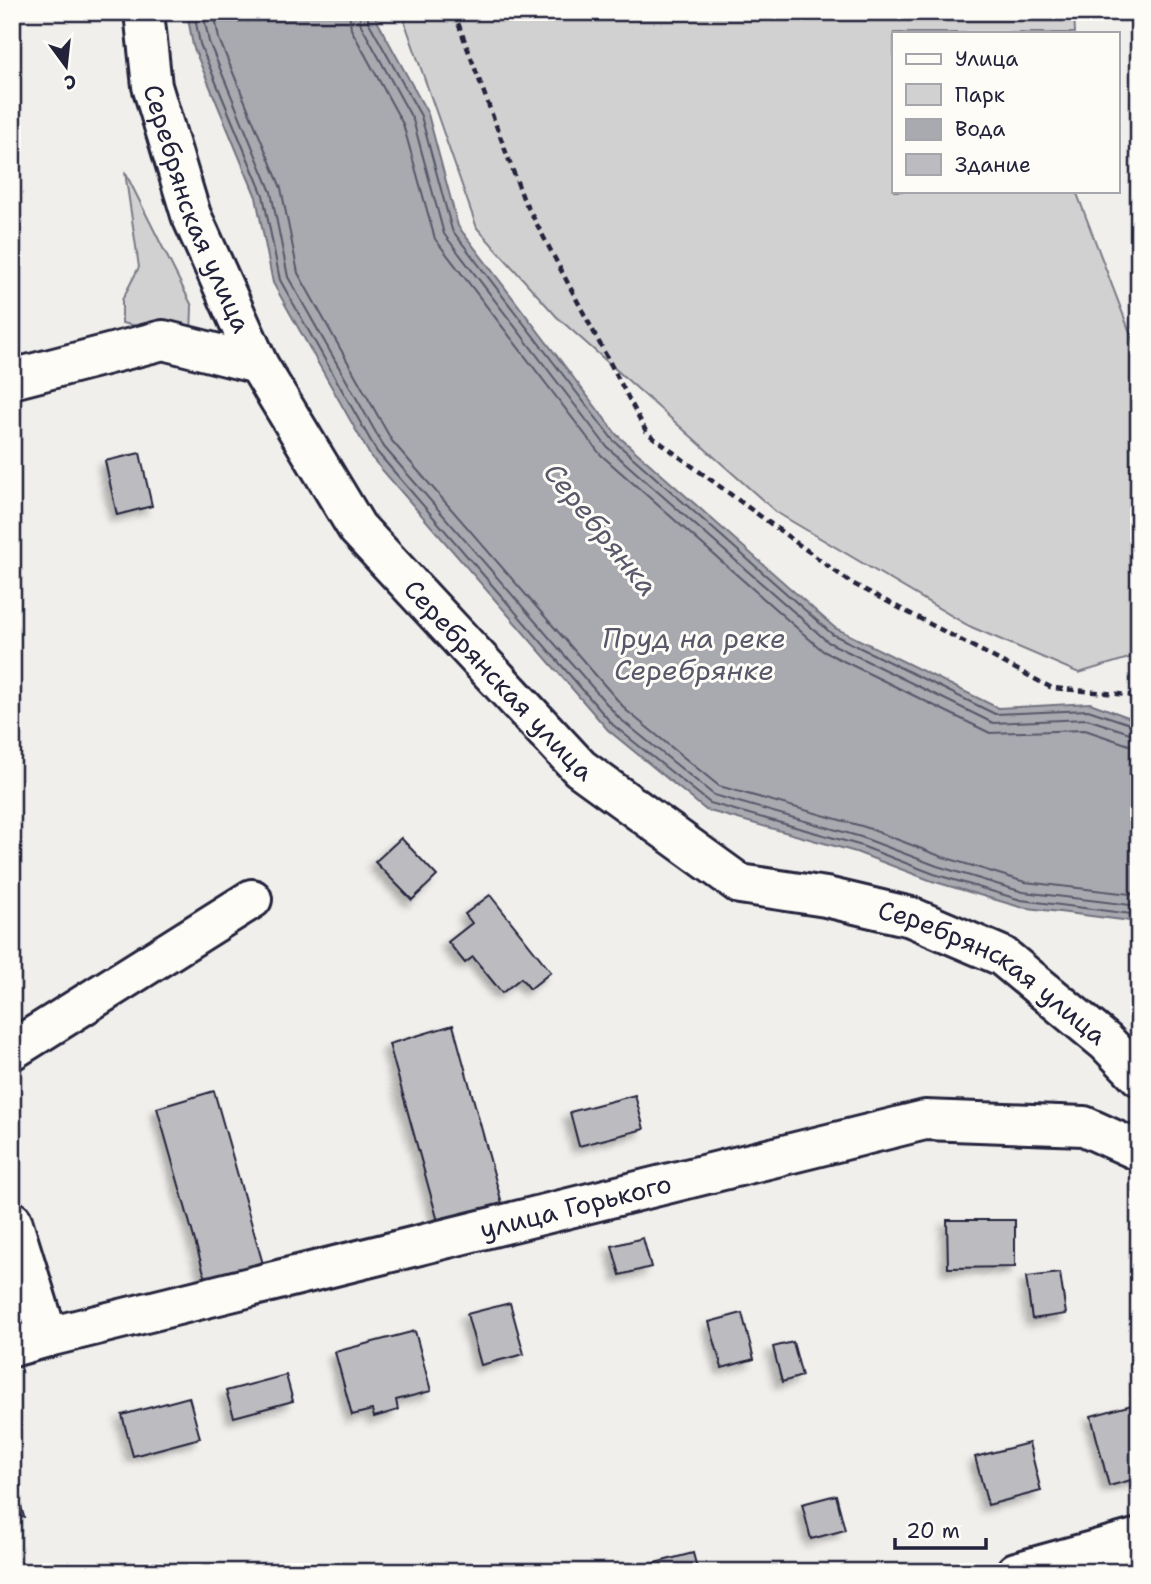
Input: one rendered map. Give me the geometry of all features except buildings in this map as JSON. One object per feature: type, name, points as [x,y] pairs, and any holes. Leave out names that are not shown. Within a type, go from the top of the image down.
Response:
[{"type":"street","name":"Серебрянская улица","points":[[144,12],[152,86],[191,215],[258,364],[357,528],[580,768],[740,884],[826,897],[911,917],[1002,956],[1106,1042],[1139,1076]]},
{"type":"street","points":[[12,379],[163,340],[258,364]]},
{"type":"street","points":[[12,1050],[252,899]]},
{"type":"street","name":"улица Горького","points":[[30,1342],[925,1120],[1084,1126],[1139,1151]]},
{"type":"street","points":[[12,1221],[30,1342]]},
{"type":"street","points":[[1016,1572],[1139,1538]]},
{"type":"path","points":[[454,12],[523,198],[647,433],[850,582],[1052,688],[1139,696]]},
{"type":"green space","points":[[407,12],[1074,12],[1075,32],[892,32],[892,192],[1076,192],[1134,343],[1139,487],[1139,655],[1079,673],[969,626],[776,512],[557,317],[477,228],[405,23]]},
{"type":"green space","points":[[125,172],[192,306],[191,337],[122,323],[122,300],[139,267]]},
{"type":"water","name":"Пруд на реке Серебрянке","points":[[187,12],[375,12],[375,17],[428,114],[458,226],[617,435],[835,628],[998,708],[1090,703],[1139,721],[1139,922],[1020,907],[932,881],[856,852],[706,810],[608,730],[371,457],[273,283],[256,197],[193,46]]},
{"type":"water label","name":"Серебрянка","points":[[601,529]]}]
